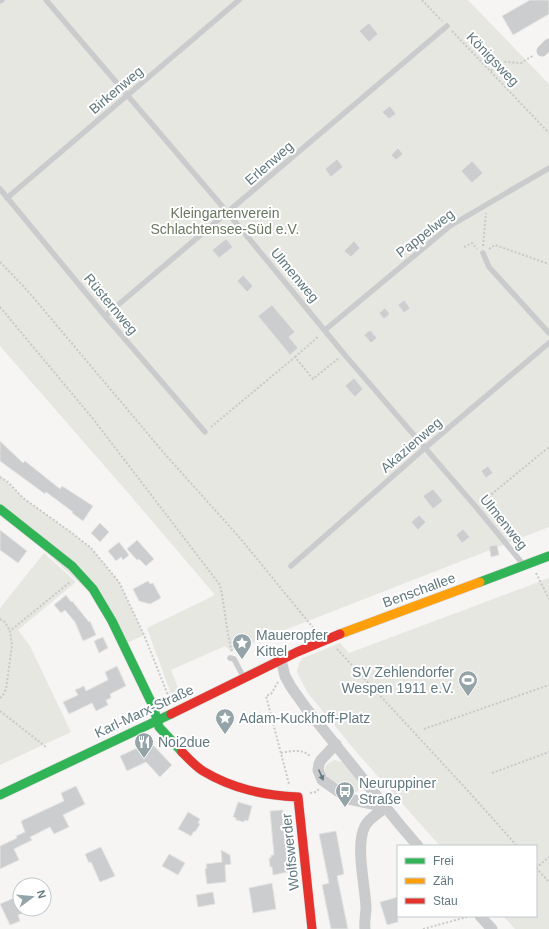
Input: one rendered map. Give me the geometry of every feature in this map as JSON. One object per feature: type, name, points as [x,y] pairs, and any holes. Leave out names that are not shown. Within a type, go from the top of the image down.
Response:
[{"type":"street","name":"Wolfswerder","points":[[0,510],[46,544],[80,574],[93,589],[103,605],[152,706],[157,722],[164,734],[179,750],[202,770],[219,779],[250,791],[279,796],[298,796],[312,929]]},
{"type":"street","name":"Benschallee","points":[[299,650],[549,556]]},
{"type":"street","name":"Karl-Marx-Straße","points":[[0,795],[157,722],[299,650]]},
{"type":"street","points":[[281,660],[285,676],[306,708],[417,845]]},
{"type":"street","points":[[336,744],[319,764],[319,775],[325,783],[349,799],[386,807]]},
{"type":"street","points":[[365,929],[366,907],[361,856],[362,837],[365,827],[369,821],[386,807]]},
{"type":"street","points":[[481,917],[492,929]]},
{"type":"lane","name":"Ulmenweg","points":[[46,0],[228,213],[344,354],[426,448],[524,566]]},
{"type":"lane","name":"Birkenweg","points":[[7,198],[240,0]]},
{"type":"lane","name":"Erlenweg","points":[[105,316],[447,26]]},
{"type":"lane","name":"Pappelweg","points":[[325,330],[450,226],[549,168]]},
{"type":"lane","name":"Rüsternweg","points":[[0,189],[105,316],[205,432]]},
{"type":"lane","points":[[483,253],[488,267],[549,333]]},
{"type":"lane","name":"Akazienweg","points":[[291,566],[549,343]]},
{"type":"lane","points":[[232,659],[244,679]]},
{"type":"path","name":"Königsweg","points":[[422,0],[549,133]]},
{"type":"path","points":[[491,71],[505,62],[522,63],[546,47]]},
{"type":"path","points":[[482,207],[486,214],[483,253]]},
{"type":"path","points":[[464,247],[472,243],[483,253]]},
{"type":"path","points":[[483,253],[495,245],[549,264]]},
{"type":"path","points":[[0,262],[27,290],[164,453],[240,538],[317,633]]},
{"type":"path","points":[[0,307],[94,420],[220,585],[232,659]]},
{"type":"path","points":[[205,432],[325,330]]},
{"type":"path","points":[[295,357],[313,378],[344,354]]},
{"type":"path","points":[[476,507],[549,447]]},
{"type":"path","points":[[534,570],[549,599]]},
{"type":"path","points":[[10,631],[80,574]]},
{"type":"path","points":[[0,619],[5,622],[10,631],[12,645],[6,689],[0,698]]},
{"type":"path","points":[[332,644],[464,786],[516,845]]},
{"type":"path","points":[[278,682],[271,694],[266,696],[290,788],[298,796],[316,792],[325,783]]},
{"type":"path","points":[[424,729],[549,685]]},
{"type":"path","points":[[0,711],[46,747]]},
{"type":"path","points":[[280,753],[292,750],[306,752],[319,764]]},
{"type":"path","points":[[492,773],[549,752]]},
{"type":"path","points":[[537,867],[549,857]]},
{"type":"path","points":[[537,869],[549,882]]},
{"type":"path","points":[[423,929],[467,917]]},
{"type":"green space","name":"Kleingartenverein Schlachtensee-Süd e.V.","points":[[0,0],[468,0],[549,84],[549,527],[231,651],[225,646],[171,670],[180,693],[172,697],[147,628],[215,595],[0,346]]},
{"type":"green space","points":[[0,475],[23,498],[91,548],[119,582],[144,635],[123,645],[103,605],[0,509]]},
{"type":"green space","points":[[44,553],[76,582],[18,630],[30,646],[71,732],[0,765],[0,608]]},
{"type":"green space","name":"SV Zehlendorfer Wespen 1911 e.V.","points":[[549,578],[549,929],[515,929],[504,917],[537,917],[537,845],[439,845],[358,754],[307,692],[297,672],[299,663],[303,658],[340,643],[349,653]]},
{"type":"green space","points":[[335,760],[342,762],[361,785],[361,788],[357,792],[353,792],[328,779],[325,773],[325,767]]},
{"type":"building","points":[[530,0],[549,0],[549,14],[513,35],[502,16]]},
{"type":"building","points":[[369,23],[378,34],[369,42],[359,31]]},
{"type":"building","points":[[390,106],[396,114],[389,119],[382,112]]},
{"type":"building","points":[[398,148],[403,154],[396,160],[391,155]]},
{"type":"building","points":[[337,159],[343,167],[331,177],[325,169]]},
{"type":"building","points":[[472,161],[483,173],[472,183],[461,171]]},
{"type":"building","points":[[226,239],[233,247],[219,258],[212,250]]},
{"type":"building","points":[[354,241],[360,248],[351,257],[344,251]]},
{"type":"building","points":[[243,275],[253,286],[247,292],[237,281]]},
{"type":"building","points":[[404,300],[410,308],[404,313],[398,305]]},
{"type":"building","points":[[272,305],[295,332],[289,337],[298,348],[290,355],[258,316]]},
{"type":"building","points":[[385,308],[390,314],[384,319],[379,313]]},
{"type":"building","points":[[370,330],[377,338],[371,343],[364,335]]},
{"type":"building","points":[[354,378],[363,389],[355,397],[345,386]]},
{"type":"building","points":[[0,441],[23,463],[25,461],[60,489],[62,486],[93,506],[83,521],[46,492],[45,494],[0,461]]},
{"type":"building","points":[[488,466],[493,473],[486,478],[481,471]]},
{"type":"building","points":[[433,489],[443,501],[433,509],[423,496]]},
{"type":"building","points":[[419,515],[426,522],[418,530],[411,522]]},
{"type":"building","points":[[100,523],[109,532],[100,542],[91,533]]},
{"type":"building","points":[[463,529],[470,537],[462,543],[456,535]]},
{"type":"building","points":[[0,530],[27,551],[18,563],[0,550]]},
{"type":"building","points":[[137,540],[154,559],[146,566],[139,559],[137,560],[127,549]]},
{"type":"building","points":[[119,542],[129,555],[123,560],[121,557],[116,561],[108,551]]},
{"type":"building","points":[[497,545],[499,555],[491,557],[489,546]]},
{"type":"building","points":[[148,581],[150,584],[153,583],[161,598],[150,604],[139,601],[133,589]]},
{"type":"building","points":[[66,595],[89,622],[90,621],[96,635],[83,641],[75,622],[65,610],[61,613],[54,605]]},
{"type":"building","points":[[103,637],[108,648],[99,653],[94,641]]},
{"type":"building","points":[[117,666],[126,686],[110,694],[111,698],[106,700],[108,705],[96,711],[92,703],[69,714],[63,702],[78,695],[75,690],[84,686],[86,691],[108,680],[105,672]]},
{"type":"building","name":"Noi2due","points":[[150,742],[172,765],[160,777],[146,762],[127,771],[120,756]]},
{"type":"building","points":[[76,786],[85,804],[63,815],[69,827],[54,834],[50,827],[30,837],[32,840],[14,849],[19,860],[0,869],[0,846],[17,838],[16,836],[25,832],[21,821],[64,801],[61,793]]},
{"type":"building","points":[[238,802],[252,806],[248,821],[245,820],[244,822],[236,820],[236,818],[233,817]]},
{"type":"building","points":[[283,810],[289,868],[287,868],[288,872],[273,875],[269,858],[271,858],[271,855],[274,855],[270,811]]},
{"type":"building","points":[[188,812],[200,819],[198,823],[200,824],[191,836],[178,829]]},
{"type":"building","points":[[336,831],[344,874],[337,876],[348,929],[331,929],[322,885],[329,883],[319,834]]},
{"type":"building","points":[[101,847],[115,876],[100,882],[91,862],[89,863],[85,854]]},
{"type":"building","points":[[221,850],[230,855],[231,864],[225,865],[226,882],[207,884],[205,869],[207,868],[206,864],[222,862]]},
{"type":"building","points":[[169,854],[185,863],[178,875],[162,866]]},
{"type":"building","points":[[272,883],[276,909],[253,913],[249,888]]},
{"type":"building","points":[[213,892],[215,904],[198,907],[196,895]]},
{"type":"building","points":[[397,897],[398,922],[387,925],[380,902]]},
{"type":"building","points":[[12,899],[12,917],[19,917],[20,921],[10,925],[0,904]]},
{"type":"traffic: fast","points":[[0,509],[72,566],[93,589],[112,621],[153,706],[159,727],[182,752]]},
{"type":"traffic: fast","points":[[480,582],[549,556]]},
{"type":"traffic: fast","points":[[0,795],[171,714]]},
{"type":"traffic: slow","points":[[340,634],[480,582]]},
{"type":"traffic: jam","points":[[171,714],[297,652],[340,634]]},
{"type":"traffic: jam","points":[[182,752],[200,769],[237,787],[260,793],[298,797],[312,929]]},
{"type":"place","name":"Maueropfer Kittel","points":[[242,660]]},
{"type":"place","name":"SV Zehlendorfer Wespen 1911 e.V.","points":[[468,697]]},
{"type":"place","name":"Adam-Kuckhoff-Platz","points":[[225,735]]},
{"type":"place","name":"Noi2due","points":[[144,759]]},
{"type":"place","name":"Neuruppiner Straße","points":[[345,808]]}]
